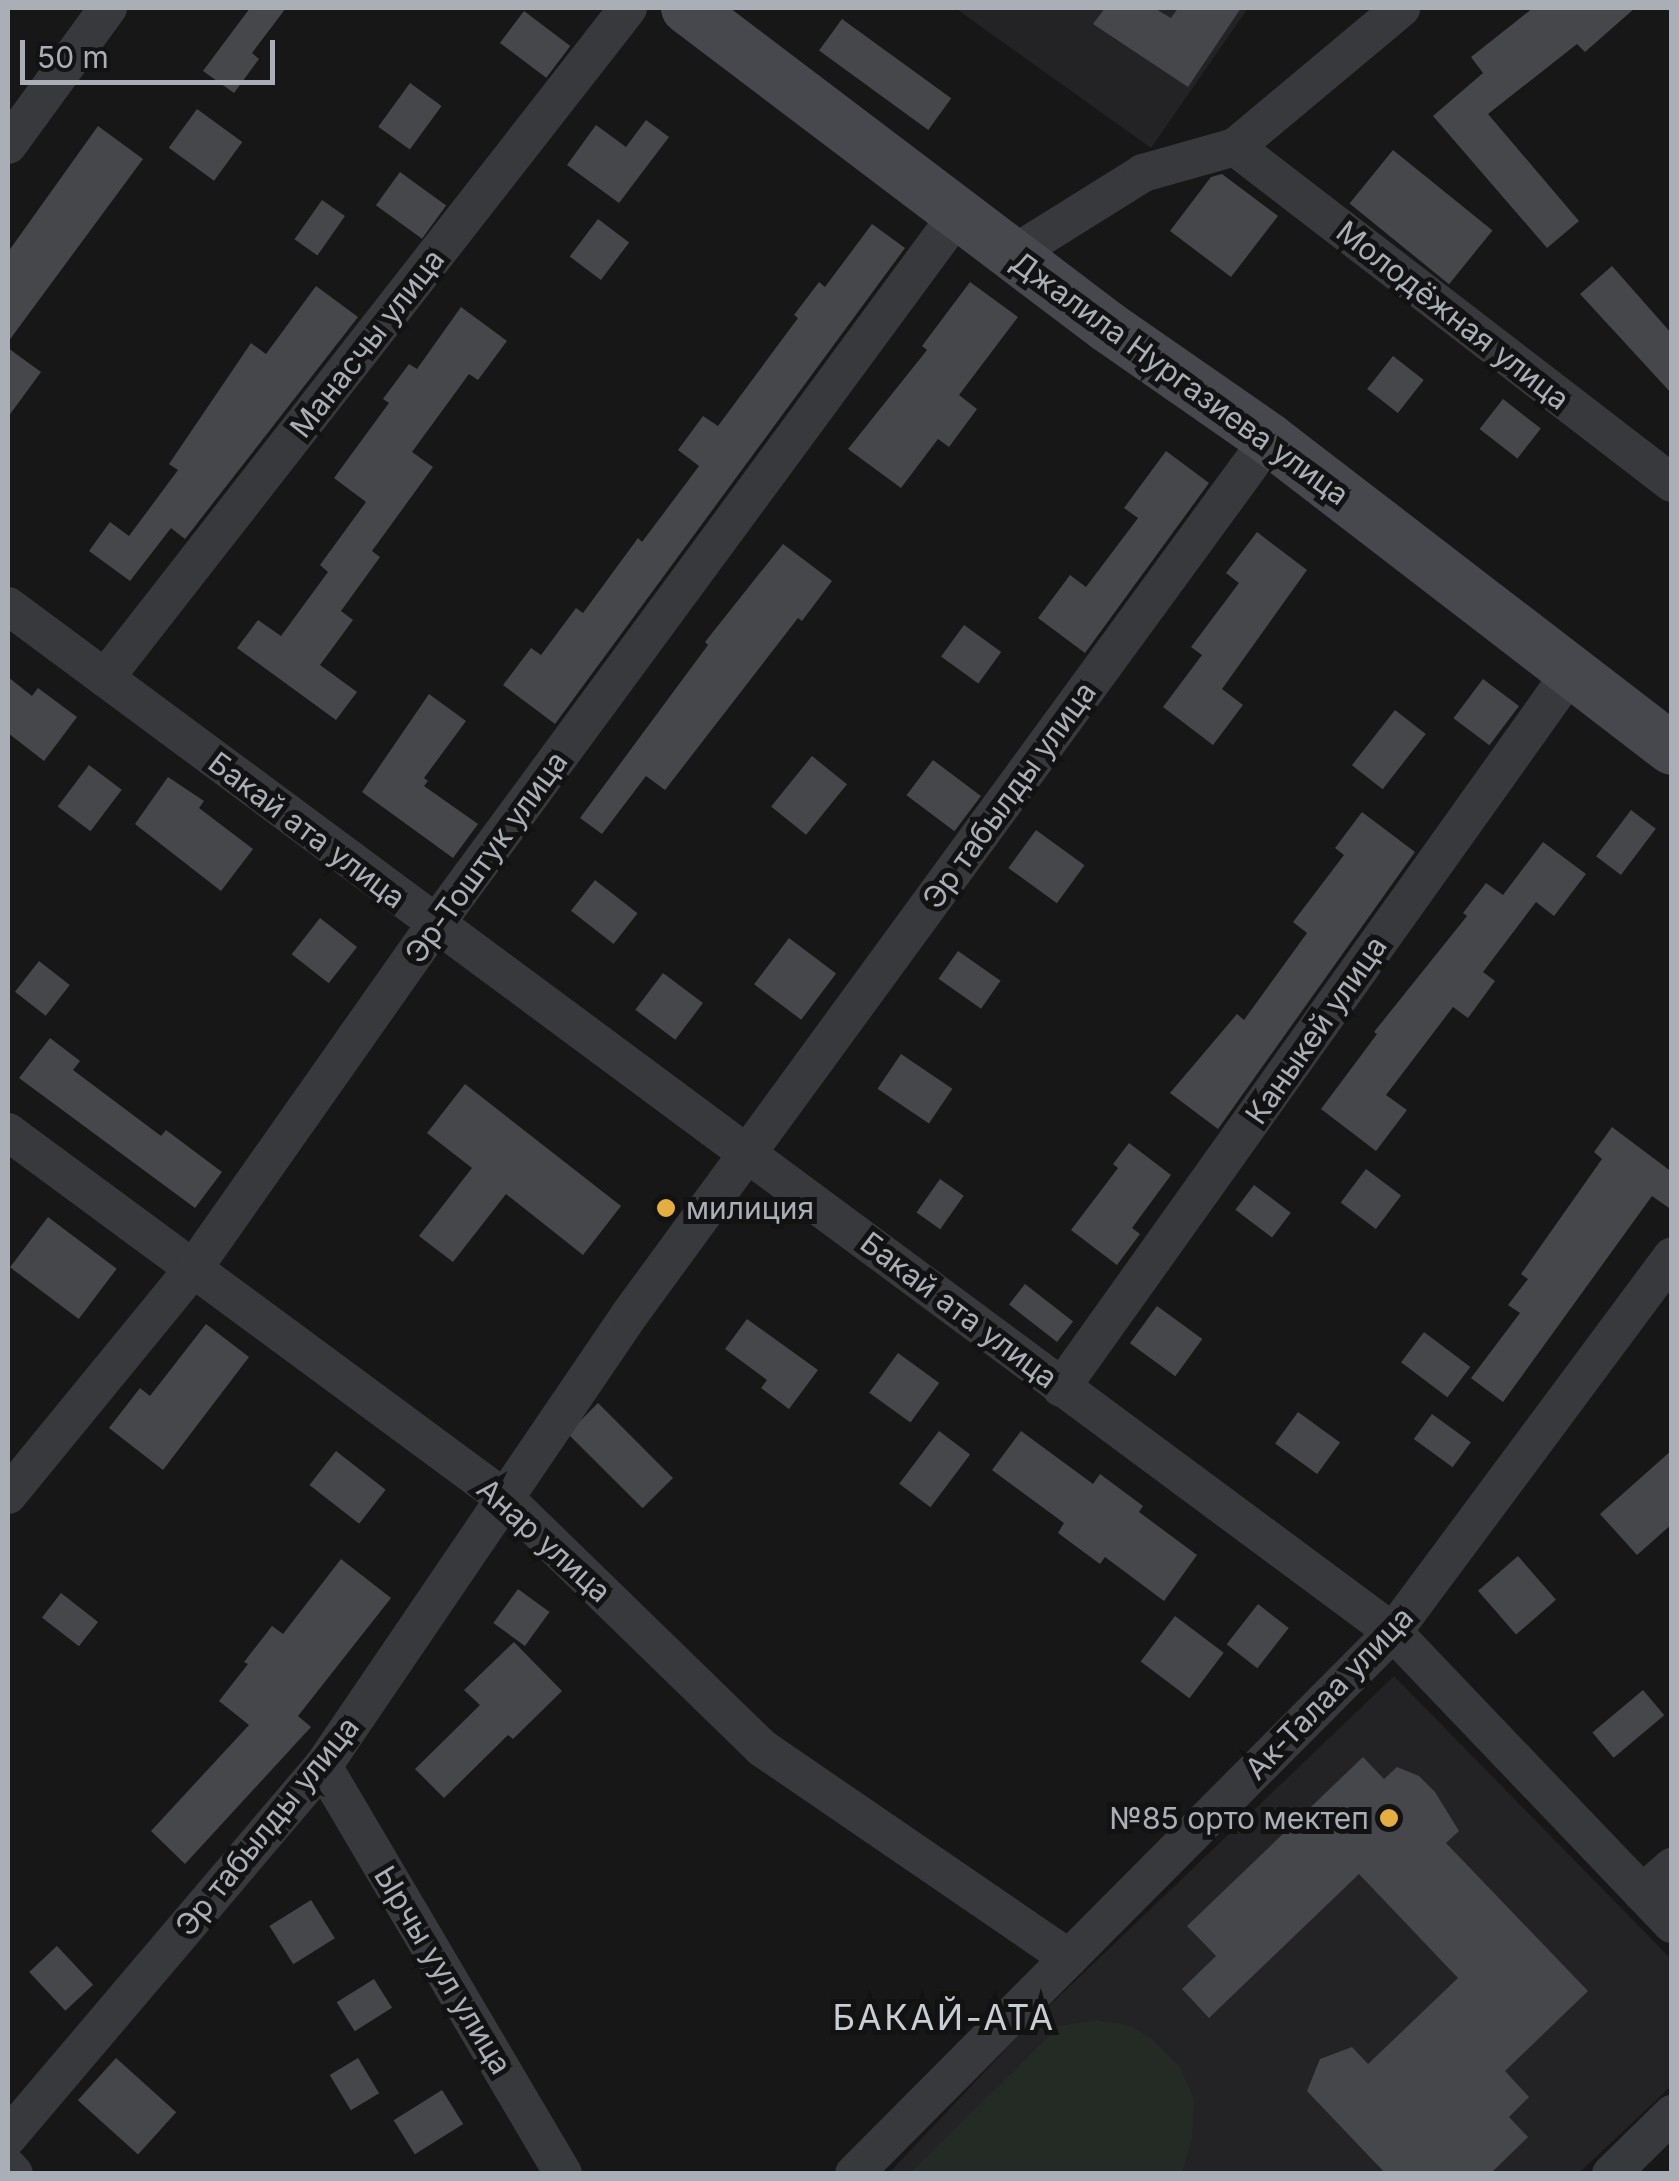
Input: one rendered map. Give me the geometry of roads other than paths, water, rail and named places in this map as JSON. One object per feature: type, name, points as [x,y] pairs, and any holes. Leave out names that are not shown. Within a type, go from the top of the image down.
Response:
[{"type":"street","points":[[8,145],[108,8]]},
{"type":"street","name":"Манасчы улица","points":[[106,678],[628,8]]},
{"type":"street","name":"Джалила Нургазиева улица","points":[[687,8],[1012,255],[1269,440],[1672,749]]},
{"type":"street","points":[[1012,255],[1143,173],[1235,147],[1401,8]]},
{"type":"street","name":"Молодёжная улица","points":[[1235,147],[1672,483]]},
{"type":"street","name":"Эр-Тоштук улица","points":[[8,1494],[193,1269],[434,926],[958,214]]},
{"type":"street","name":"Эр табылды улица","points":[[8,2137],[323,1766],[630,1314],[1269,440]]},
{"type":"street","name":"Бакай ата улица","points":[[8,606],[434,926],[748,1151],[1393,1632],[1672,1924]]},
{"type":"street","name":"Каныкей улица","points":[[1061,1388],[1571,672]]},
{"type":"street","name":"Анар улица","points":[[8,1132],[506,1500],[762,1748],[1070,1958]]},
{"type":"street","name":"Ак-Талаа улица","points":[[854,2174],[1393,1632],[1672,1256]]},
{"type":"street","name":"Ырчы уул улица","points":[[323,1766],[564,2174]]},
{"type":"street","points":[[1642,1893],[1672,1867]]},
{"type":"street","points":[[1611,2174],[1672,2114]]},
{"type":"street","points":[[8,2167],[14,2174]]},
{"type":"place","name":"милиция","points":[[666,1208]]},
{"type":"place","name":"№85 орто мектеп","points":[[1389,1818]]},
{"type":"district","name":"БАКАЙ-АТА","points":[[944,2017]]}]
